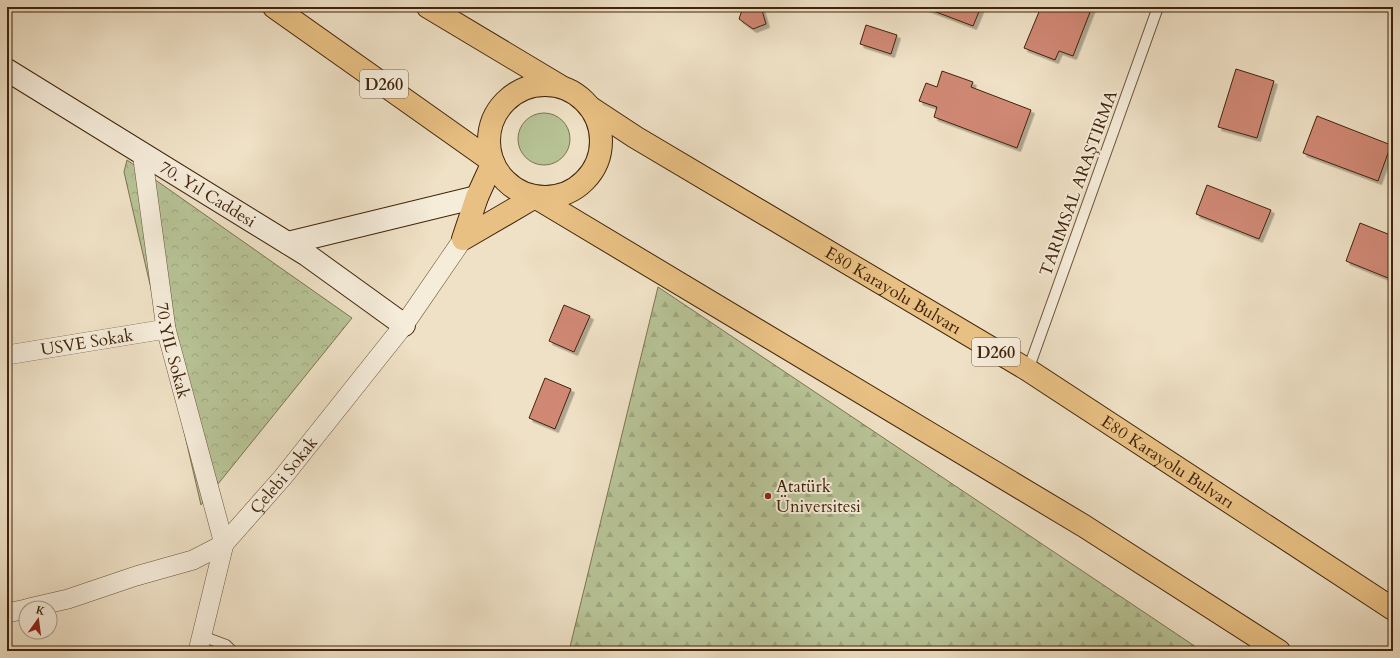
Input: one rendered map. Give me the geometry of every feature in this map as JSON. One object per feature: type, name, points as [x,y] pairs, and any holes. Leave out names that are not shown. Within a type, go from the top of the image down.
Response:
[{"type":"highway","name":"D260","points":[[274,7],[493,162]]},
{"type":"highway","points":[[428,7],[561,87],[577,95],[591,108],[600,125],[602,144],[598,163],[587,179],[572,191],[554,197],[535,197],[463,239]]},
{"type":"highway","points":[[561,87],[543,85],[526,88],[510,97],[498,110],[491,127],[489,145],[493,162],[502,177],[517,190],[535,197],[1084,526],[1279,651]]},
{"type":"highway","name":"E80 Karayolu Bulvarı","points":[[591,108],[641,141],[1028,370],[1393,608]]},
{"type":"highway","points":[[463,239],[477,197],[493,162]]},
{"type":"street","name":"70. Yıl Caddesi","points":[[7,70],[307,255],[404,325]]},
{"type":"street","name":"70.YIL Sokak","points":[[142,152],[166,329],[224,544]]},
{"type":"street","points":[[288,243],[477,197]]},
{"type":"street","name":"Çelebi Sokak","points":[[58,601],[136,576],[194,560],[224,544],[283,477],[404,325],[463,239]]},
{"type":"street","name":"USVE Sokak","points":[[7,355],[166,329]]},
{"type":"street","points":[[200,643],[224,544]]},
{"type":"street","points":[[7,613],[18,611]]},
{"type":"lane","name":"TARIMSAL ARAŞTIRMA","points":[[1028,370],[1158,7]]},
{"type":"lane","points":[[200,643],[226,645],[232,651]]},
{"type":"green space","points":[[539,113],[549,113],[563,120],[570,134],[570,144],[563,158],[549,165],[539,165],[529,161],[522,154],[518,144],[518,134],[522,124],[529,117]]},
{"type":"green space","points":[[127,160],[352,318],[201,505],[124,172]]},
{"type":"green space","name":"Atatürk Üniversitesi","points":[[658,287],[1202,651],[569,651]]},
{"type":"building","points":[[743,7],[761,7],[766,24],[753,29],[739,19]]},
{"type":"building","points":[[923,7],[981,7],[973,26]]},
{"type":"building","points":[[1041,7],[1092,7],[1073,56],[1059,51],[1055,60],[1024,48]]},
{"type":"building","points":[[866,25],[897,35],[891,54],[860,44]]},
{"type":"building","points":[[1236,69],[1274,81],[1257,138],[1218,127]]},
{"type":"building","points":[[942,71],[973,82],[971,87],[1031,110],[1017,148],[934,117],[937,107],[919,101],[926,83],[937,87]]},
{"type":"building","points":[[1317,116],[1391,145],[1378,181],[1303,153]]},
{"type":"building","points":[[1207,185],[1271,210],[1259,239],[1196,214]]},
{"type":"building","points":[[1360,223],[1393,236],[1393,280],[1346,261]]},
{"type":"building","points":[[564,305],[590,316],[574,352],[549,341]]},
{"type":"building","points":[[545,378],[571,389],[555,429],[529,418]]},
{"type":"place","name":"Atatürk Üniversitesi","points":[[768,496]]}]
